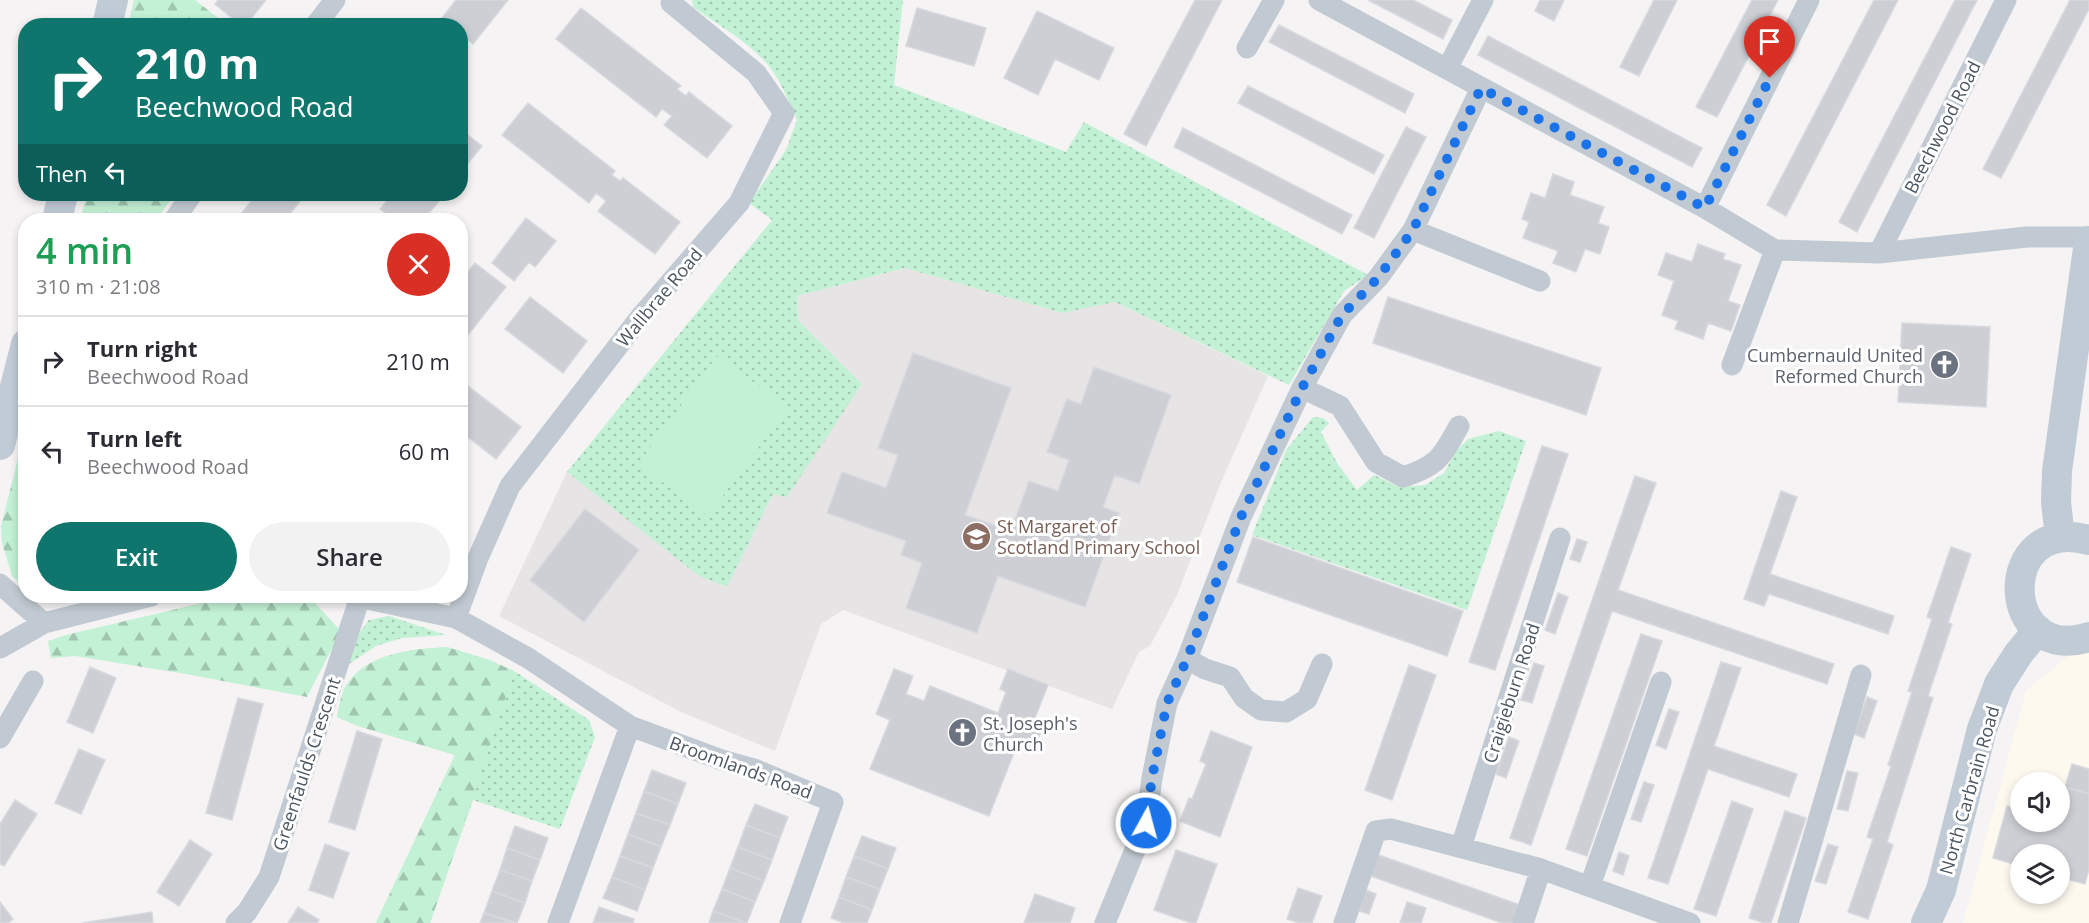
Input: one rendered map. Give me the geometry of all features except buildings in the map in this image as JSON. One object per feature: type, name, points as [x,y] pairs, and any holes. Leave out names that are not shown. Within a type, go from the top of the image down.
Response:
[{"type":"street","points":[[109,18],[113,0]]},
{"type":"street","points":[[321,18],[335,0]]},
{"type":"street","points":[[1247,48],[1274,0]]},
{"type":"street","points":[[1319,0],[1705,208],[1775,250],[1879,253],[2027,237],[2089,239],[2057,471],[2056,502],[2075,539],[2044,543],[2031,554],[2022,568],[2018,585],[2020,601],[2026,617],[2038,630],[2064,641],[2089,637]]},
{"type":"street","points":[[1447,69],[1483,0]]},
{"type":"street","points":[[1705,208],[1809,0]]},
{"type":"street","name":"Beechwood Road","points":[[1879,253],[2006,0]]},
{"type":"street","name":"Wallbrae Road","points":[[468,585],[510,486],[642,315],[739,203],[784,113],[756,73],[671,3]]},
{"type":"street","points":[[1105,923],[1146,823],[1152,778],[1167,703],[1187,659],[1241,517],[1302,388],[1342,315],[1378,278],[1413,230],[1481,88]]},
{"type":"street","points":[[1413,230],[1540,281]]},
{"type":"street","points":[[1732,366],[1775,250]]},
{"type":"street","points":[[0,445],[18,375]]},
{"type":"street","points":[[1302,388],[1340,406],[1377,462],[1403,477],[1425,470],[1443,456],[1459,426]]},
{"type":"street","name":"Craigieburn Road","points":[[1461,847],[1560,538]]},
{"type":"street","points":[[0,584],[18,600]]},
{"type":"street","points":[[21,603],[44,623]]},
{"type":"street","points":[[0,648],[44,623],[123,603]]},
{"type":"street","name":"Greenfaulds Crescent","points":[[236,923],[247,912],[269,877],[355,603]]},
{"type":"street","name":"Broomlands Road","points":[[388,603],[456,618],[528,658],[630,726],[722,760],[754,769],[833,802],[790,923]]},
{"type":"street","name":"Wallbrae Road","points":[[456,618],[462,603]]},
{"type":"street","name":"North Carbrain Road","points":[[1926,923],[1941,890],[1982,729],[2000,684],[2019,653],[2038,630]]},
{"type":"street","points":[[1187,659],[1206,669],[1230,677],[1244,698],[1261,710],[1286,712],[1307,699],[1322,664]]},
{"type":"street","points":[[1788,923],[1861,675]]},
{"type":"street","points":[[0,738],[33,681]]},
{"type":"street","points":[[1590,886],[1661,682]]},
{"type":"street","points":[[558,923],[630,726]]},
{"type":"street","points":[[1344,923],[1376,831],[1391,829],[1541,869],[1690,923]]},
{"type":"street","points":[[1523,923],[1541,869]]},
{"type":"shaded area","name":"St Margaret of Scotland Primary School","points":[[905,268],[1062,313],[1115,302],[1268,376],[1222,480],[1176,597],[1150,646],[1139,652],[1112,709],[843,610],[821,624],[775,751],[679,711],[499,616],[567,472],[699,575],[727,587],[773,494],[862,384],[798,320],[797,296]]},
{"type":"shaded area","points":[[2089,639],[2089,923],[1963,923],[2026,691]]},
{"type":"green space","points":[[134,0],[195,0],[218,18],[130,18]]},
{"type":"green space","points":[[692,0],[903,0],[894,85],[1066,152],[1084,122],[1368,275],[1344,291],[1289,385],[1115,302],[1062,313],[905,268],[797,296],[798,320],[862,384],[787,497],[773,494],[727,587],[699,576],[567,472],[772,220],[749,203],[786,150],[797,120],[773,71],[761,57],[743,41],[693,7]]},
{"type":"green space","points":[[85,201],[170,201],[161,213],[82,213]]},
{"type":"green space","points":[[717,356],[788,407],[708,516],[638,464]]},
{"type":"green space","points":[[1313,417],[1323,418],[1329,423],[1321,432],[1337,463],[1357,490],[1374,475],[1399,487],[1425,485],[1444,473],[1457,450],[1468,439],[1499,431],[1526,441],[1467,610],[1252,535],[1286,450]]},
{"type":"green space","points":[[18,459],[18,582],[12,576],[2,543],[1,526]]},
{"type":"green space","points":[[202,603],[315,603],[341,631],[307,697],[75,656],[51,658],[48,641]]},
{"type":"green space","points":[[389,616],[446,635],[402,638],[376,646],[346,666],[354,640],[369,620]]},
{"type":"green space","points":[[447,647],[489,660],[514,671],[589,720],[595,737],[560,829],[473,800],[430,923],[376,923],[455,755],[358,726],[337,717],[340,701],[346,686],[365,666],[391,655],[420,649]]},
{"type":"green space","points":[[447,647],[489,660],[514,671],[430,923],[376,923],[455,755],[358,726],[337,717],[340,701],[346,686],[365,666],[391,655],[420,649]]},
{"type":"place","name":"Cumbernauld United Reformed Church","points":[[1944,365]]},
{"type":"place","name":"St Margaret of Scotland Primary School","points":[[976,536]]},
{"type":"place","name":"St. Joseph's Church","points":[[962,733]]},
{"type":"route","points":[[1146,823],[1152,778],[1167,703],[1187,659],[1241,517],[1302,388],[1342,315],[1378,278],[1413,230],[1481,88],[1705,208],[1770,78]]}]
